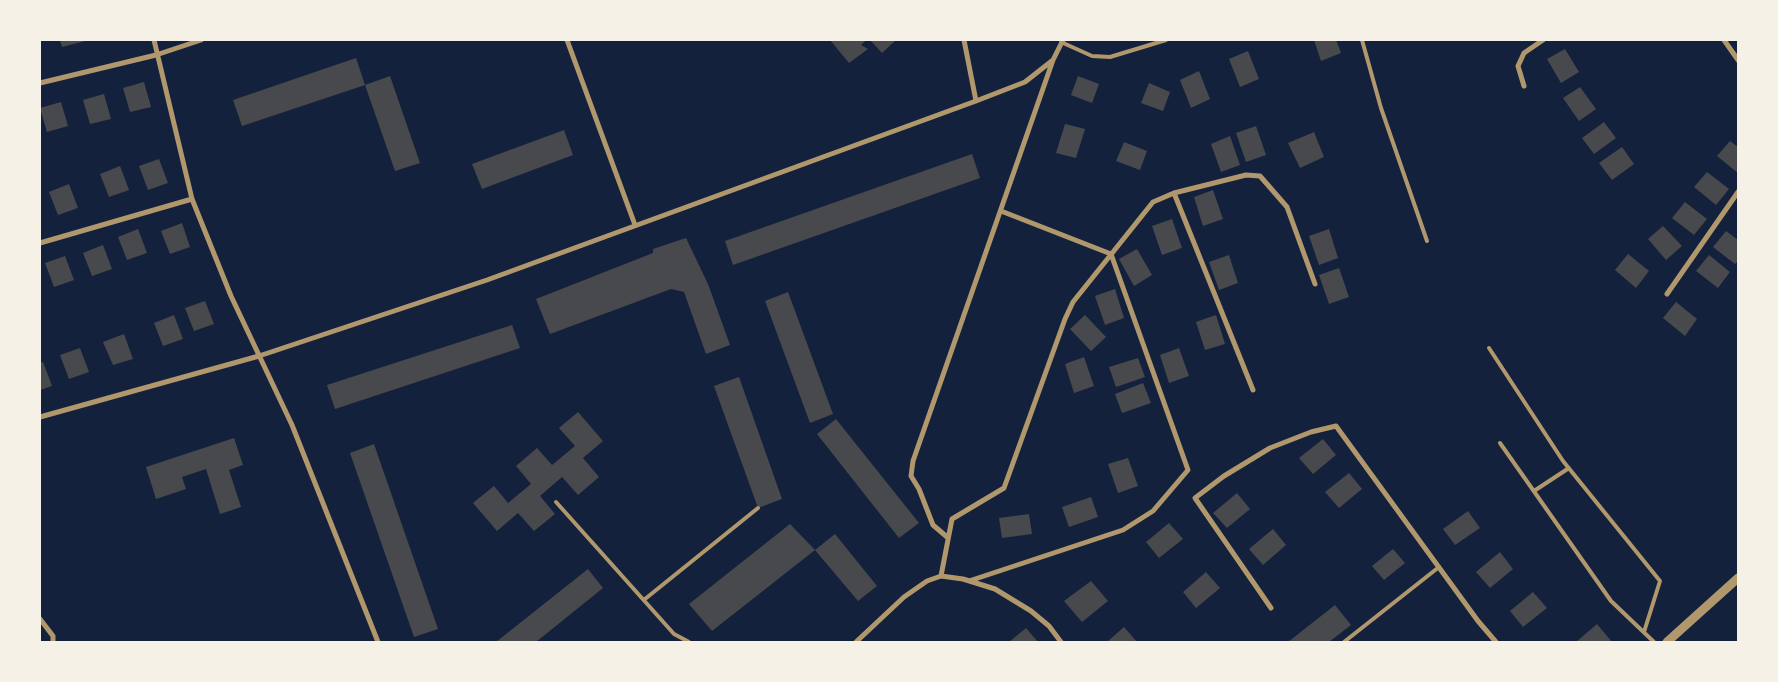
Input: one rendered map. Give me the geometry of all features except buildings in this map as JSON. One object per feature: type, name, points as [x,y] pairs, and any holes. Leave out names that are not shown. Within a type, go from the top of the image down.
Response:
[{"type":"street","points":[[154,40],[156,55],[192,199],[231,296],[292,425],[378,642]]},
{"type":"street","points":[[40,83],[156,55],[201,40]]},
{"type":"street","points":[[567,40],[635,224]]},
{"type":"street","points":[[964,40],[976,101]]},
{"type":"street","points":[[1524,86],[1518,66],[1524,53],[1543,40]]},
{"type":"street","points":[[1724,40],[1738,60]]},
{"type":"street","points":[[947,537],[933,525],[919,489],[911,476],[913,461],[1053,60],[1062,41]]},
{"type":"street","points":[[40,417],[259,356],[487,280],[1025,82],[1053,60]]},
{"type":"street","points":[[941,576],[952,519],[1004,488],[1065,319],[1073,302],[1152,202],[1174,193],[1246,175],[1260,176],[1286,208],[1315,284]]},
{"type":"street","points":[[1667,294],[1738,192]]},
{"type":"street","points":[[1174,193],[1253,390]]},
{"type":"street","points":[[40,243],[192,199]]},
{"type":"street","points":[[969,581],[1123,530],[1153,510],[1188,470],[1111,254],[1001,211]]},
{"type":"street","points":[[1271,608],[1195,498],[1224,476],[1270,448],[1311,432],[1336,426],[1496,642]]},
{"type":"street","points":[[856,642],[904,596],[927,581],[941,576],[969,581],[995,589],[1031,611],[1049,626],[1061,642]]},
{"type":"street","points":[[1667,642],[1738,578]]},
{"type":"street","points":[[40,619],[53,639]]},
{"type":"lane","points":[[1062,41],[1092,56],[1110,57],[1166,40]]},
{"type":"lane","points":[[1362,40],[1381,108],[1427,241]]},
{"type":"lane","points":[[1488,348],[1569,468],[1660,581],[1644,632]]},
{"type":"lane","points":[[1500,443],[1611,600],[1654,642]]},
{"type":"lane","points":[[1534,491],[1569,468]]},
{"type":"lane","points":[[556,502],[645,599],[674,634],[689,642]]},
{"type":"lane","points":[[645,599],[758,508]]},
{"type":"lane","points":[[1344,642],[1439,567]]}]
